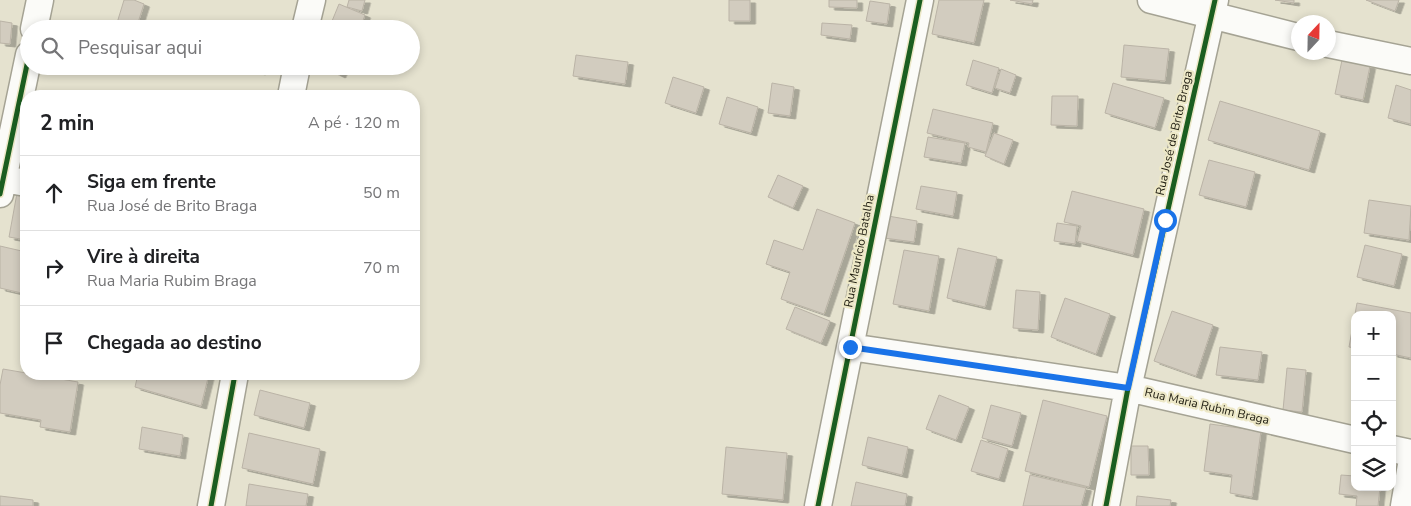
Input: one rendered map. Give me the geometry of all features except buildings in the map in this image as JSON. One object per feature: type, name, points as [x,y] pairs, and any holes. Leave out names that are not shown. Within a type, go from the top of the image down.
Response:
[{"type":"street","points":[[36,20],[40,0]]},
{"type":"street","points":[[307,20],[312,0]]},
{"type":"street","name":"Rua Maurício Batalha","points":[[818,506],[920,0]]},
{"type":"street","points":[[1151,0],[1213,8],[1291,35]]},
{"type":"street","name":"Rua José de Brito Braga","points":[[1106,506],[1128,388],[1213,8]]},
{"type":"street","points":[[1336,46],[1411,61]]},
{"type":"street","points":[[24,90],[26,75]]},
{"type":"street","points":[[292,90],[295,75]]},
{"type":"street","points":[[10,185],[20,117]]},
{"type":"street","name":"Rua Maria Rubim Braga","points":[[850,347],[1128,388],[1351,439]]},
{"type":"street","points":[[211,506],[234,380]]},
{"type":"street","points":[[1396,450],[1411,453]]},
{"type":"street","points":[[1404,506],[1411,465]]},
{"type":"cycle path","points":[[818,506],[920,0]]},
{"type":"cycle path","points":[[1106,506],[1128,388],[1215,0]]},
{"type":"cycle path","points":[[22,90],[25,75]]},
{"type":"cycle path","points":[[0,194],[20,98]]},
{"type":"cycle path","points":[[211,506],[234,380]]},
{"type":"route","points":[[850,347],[1128,388],[1165,220]]}]
